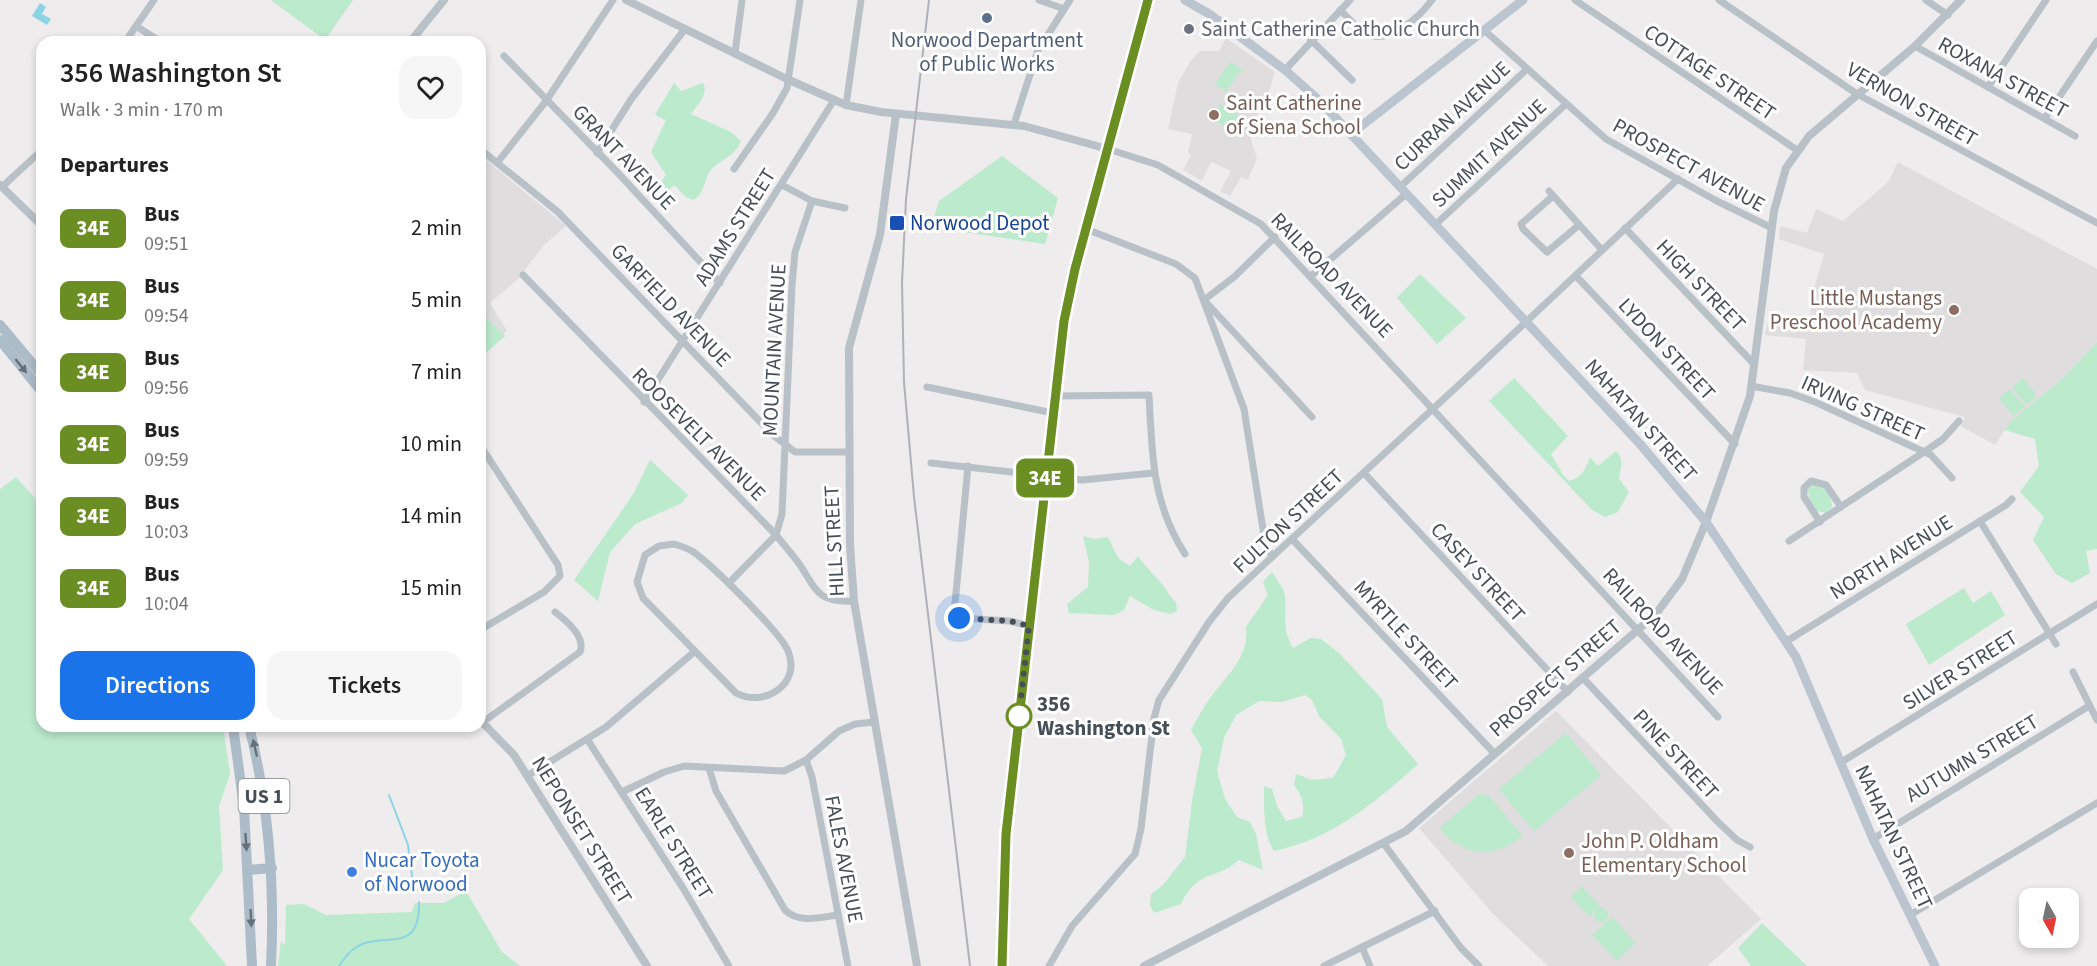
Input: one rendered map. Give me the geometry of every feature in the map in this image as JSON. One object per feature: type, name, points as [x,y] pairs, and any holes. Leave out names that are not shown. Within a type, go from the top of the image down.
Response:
[{"type":"main road","points":[[1002,966],[1006,834],[1045,474],[1066,307],[1148,0]]},
{"type":"main road","name":"NAHATAN STREET","points":[[1185,0],[1211,15],[1308,89],[1527,321],[1655,461],[1706,522],[1787,641],[1873,839],[1935,966]]},
{"type":"main road","points":[[1351,134],[1523,0]]},
{"type":"main road","points":[[0,325],[36,368]]},
{"type":"main road","points":[[0,340],[36,385]]},
{"type":"main road","name":"US 1","points":[[234,732],[241,776],[252,966]]},
{"type":"main road","name":"US 1","points":[[250,732],[263,790],[272,868],[271,966]]},
{"type":"main road","points":[[248,870],[272,868]]},
{"type":"street","points":[[129,36],[154,0]]},
{"type":"street","points":[[415,36],[443,0]]},
{"type":"street","points":[[497,163],[546,101],[613,0]]},
{"type":"street","name":"RAILROAD AVENUE","points":[[626,0],[789,80],[846,105],[896,114],[1014,124],[1108,149],[1158,165],[1262,224],[1718,717]]},
{"type":"street","points":[[735,53],[742,0]]},
{"type":"street","points":[[734,169],[773,113],[789,80],[800,0]]},
{"type":"street","points":[[846,105],[860,0]]},
{"type":"street","points":[[1038,0],[1064,9]]},
{"type":"street","points":[[1014,124],[1038,50],[1070,0]]},
{"type":"street","points":[[1285,70],[1350,0]]},
{"type":"street","points":[[1340,10],[1364,32],[1372,36],[1381,36],[1402,27],[1432,0]]},
{"type":"street","name":"COTTAGE STREET","points":[[1575,0],[1797,150]]},
{"type":"street","name":"VERNON STREET","points":[[1719,0],[1857,94],[2097,223]]},
{"type":"street","points":[[1926,0],[1948,15]]},
{"type":"street","name":"PROSPECT STREET","points":[[1149,965],[1384,844],[1416,823],[1655,615],[1682,579],[1735,444],[1751,386],[1779,188],[1797,150],[1948,15],[1961,0]]},
{"type":"street","points":[[1988,87],[2046,0]]},
{"type":"street","points":[[136,26],[152,36]]},
{"type":"street","points":[[597,153],[632,98],[686,29]]},
{"type":"street","name":"PROSPECT AVENUE","points":[[1484,30],[1565,105],[1606,139],[1763,226],[1772,228]]},
{"type":"street","points":[[1311,40],[1352,80]]},
{"type":"street","points":[[2045,118],[2097,41]]},
{"type":"street","name":"ROXANA STREET","points":[[1915,45],[2075,136]]},
{"type":"street","name":"GRANT AVENUE","points":[[504,56],[720,283]]},
{"type":"street","name":"CURRAN AVENUE","points":[[1311,276],[1526,70]]},
{"type":"street","name":"ADAMS STREET","points":[[644,402],[834,100]]},
{"type":"street","name":"SUMMIT AVENUE","points":[[1436,225],[1565,105]]},
{"type":"street","name":"HILL STREET","points":[[896,114],[880,235],[849,348],[850,545],[854,601],[917,966]]},
{"type":"street","name":"GARFIELD AVENUE","points":[[486,154],[558,212],[785,445],[795,452],[849,452]]},
{"type":"street","points":[[36,155],[1,186],[36,220]]},
{"type":"street","name":"FULTON STREET","points":[[1049,966],[1077,919],[1122,872],[1135,854],[1140,838],[1154,718],[1159,699],[1209,622],[1228,598],[1678,179]]},
{"type":"street","points":[[782,185],[812,201],[845,208]]},
{"type":"street","points":[[1579,225],[1547,252],[1523,229],[1521,224],[1551,193],[1602,250]]},
{"type":"street","name":"MOUNTAIN AVENUE","points":[[776,536],[782,514],[795,252],[812,201]]},
{"type":"street","name":"HIGH STREET","points":[[1625,228],[1754,364]]},
{"type":"street","points":[[1086,229],[1191,273],[1204,300],[1244,409],[1265,542],[1272,557]]},
{"type":"street","points":[[1204,300],[1234,277],[1275,237]]},
{"type":"street","name":"ROOSEVELT AVENUE","points":[[523,275],[776,536],[820,595],[834,601],[854,601]]},
{"type":"street","name":"LYDON STREET","points":[[1576,276],[1735,444]]},
{"type":"street","points":[[1204,300],[1312,417]]},
{"type":"street","name":"IRVING STREET","points":[[1751,386],[1790,393],[1815,402],[1924,452],[1952,478]]},
{"type":"street","points":[[927,387],[1053,413]]},
{"type":"street","points":[[1055,396],[1149,395],[1153,473],[1172,536],[1185,554]]},
{"type":"street","points":[[1789,541],[1943,439],[1959,422]]},
{"type":"street","points":[[486,454],[558,565],[560,576],[544,592],[486,626]]},
{"type":"street","points":[[931,463],[1092,480],[1153,473]]},
{"type":"street","points":[[968,466],[953,609],[956,617],[1010,621],[1029,626]]},
{"type":"street","name":"CASEY STREET","points":[[1364,473],[1568,692]]},
{"type":"street","points":[[1820,522],[1804,497],[1804,488],[1811,481],[1826,485],[1841,507]]},
{"type":"street","name":"NORTH AVENUE","points":[[1787,641],[2012,499]]},
{"type":"street","points":[[1980,521],[2056,644]]},
{"type":"street","points":[[729,583],[776,536]]},
{"type":"street","name":"MYRTLE STREET","points":[[1292,538],[1495,754]]},
{"type":"street","points":[[674,544],[690,550],[729,583],[787,648],[790,663],[787,678],[772,696],[752,700],[736,693],[694,652],[643,598],[637,582],[640,563],[659,546],[674,544]]},
{"type":"street","name":"SILVER STREET","points":[[1840,763],[2097,604]]},
{"type":"street","points":[[486,718],[580,652],[581,642],[577,634],[555,612]]},
{"type":"street","points":[[527,776],[627,711],[694,652]]},
{"type":"street","points":[[2073,672],[2097,720]]},
{"type":"street","name":"PINE STREET","points":[[1583,678],[1714,819],[1737,840],[1750,847]]},
{"type":"street","name":"AUTUMN STREET","points":[[1873,839],[2089,706]]},
{"type":"street","points":[[622,792],[675,768],[777,772],[806,760],[839,731],[855,724],[875,722]]},
{"type":"street","name":"NEPONSET STREET","points":[[486,725],[500,738],[527,776],[647,966]]},
{"type":"street","name":"EARLE STREET","points":[[587,739],[729,966]]},
{"type":"street","name":"FALES AVENUE","points":[[806,760],[812,777],[848,966]]},
{"type":"street","points":[[709,768],[716,791],[785,910],[796,917],[810,919],[838,915]]},
{"type":"street","points":[[1910,915],[2097,803]]},
{"type":"street","points":[[1384,844],[1461,948],[1479,966]]},
{"type":"street","points":[[1324,966],[1435,911]]},
{"type":"street","points":[[1362,947],[1370,966]]},
{"type":"shaded area","name":"Saint Catherine of Siena School","points":[[1226,38],[1275,72],[1265,103],[1254,120],[1251,141],[1257,158],[1248,180],[1241,177],[1230,196],[1220,191],[1231,171],[1211,162],[1202,181],[1183,170],[1191,155],[1188,153],[1192,134],[1168,129],[1178,83],[1191,60],[1200,51],[1219,51]]},
{"type":"shaded area","points":[[486,160],[566,226],[544,245],[518,279],[490,303],[507,331],[486,350]]},
{"type":"shaded area","name":"Little Mustangs Preschool Academy","points":[[1898,162],[2097,269],[2097,342],[2062,379],[2010,422],[1995,445],[1961,426],[1965,417],[1865,390],[1857,373],[1803,370],[1806,339],[1765,335],[1767,324],[1809,327],[1812,296],[1824,254],[1779,239],[1780,226],[1807,233],[1816,209],[1843,221],[1888,182]]},
{"type":"shaded area","name":"John P. Oldham Elementary School","points":[[1556,711],[1761,919],[1707,966],[1548,966],[1495,916],[1419,828]]},
{"type":"green space","points":[[271,0],[353,0],[328,36],[320,36]]},
{"type":"green space","points":[[1230,62],[1242,69],[1226,92],[1215,84]]},
{"type":"green space","points":[[674,83],[681,91],[703,83],[703,96],[691,114],[731,132],[741,141],[731,155],[710,171],[702,191],[693,200],[686,197],[674,185],[662,197],[660,184],[666,175],[651,152],[666,120],[655,115]]},
{"type":"green space","points":[[1220,104],[1242,118],[1233,132],[1211,118]]},
{"type":"green space","points":[[1002,156],[1058,198],[1045,244],[950,230],[939,224],[934,217],[939,201]]},
{"type":"green space","points":[[1420,274],[1466,318],[1437,344],[1397,298]]},
{"type":"green space","points":[[486,318],[505,336],[486,353]]},
{"type":"green space","points":[[2097,342],[2097,549],[2086,551],[2090,573],[2072,583],[2056,574],[2033,540],[2044,517],[2020,492],[2039,466],[2035,439],[2005,430],[2010,422],[2062,379]]},
{"type":"green space","points":[[1514,378],[1568,436],[1551,454],[1569,481],[1580,475],[1590,457],[1598,466],[1616,451],[1619,454],[1621,464],[1619,479],[1629,492],[1618,512],[1605,517],[1592,510],[1489,401]]},
{"type":"green space","points":[[2023,378],[2037,396],[2026,405],[2012,387]]},
{"type":"green space","points":[[2010,389],[2025,407],[2013,416],[1999,398]]},
{"type":"green space","points":[[650,460],[688,495],[682,503],[635,524],[610,552],[598,601],[574,580],[634,493]]},
{"type":"green space","points":[[16,477],[36,499],[36,732],[224,732],[230,774],[219,806],[223,870],[189,919],[227,966],[0,966],[0,489]]},
{"type":"green space","points":[[1814,484],[1824,489],[1831,499],[1832,507],[1826,513],[1817,511],[1809,498],[1808,489]]},
{"type":"green space","points":[[1083,536],[1094,539],[1108,537],[1118,558],[1130,566],[1138,556],[1176,602],[1177,611],[1171,614],[1154,610],[1130,596],[1124,610],[1114,615],[1069,613],[1067,604],[1088,587],[1089,562]]},
{"type":"green space","points":[[1272,572],[1285,594],[1286,628],[1293,648],[1311,638],[1321,639],[1339,653],[1382,699],[1387,727],[1418,764],[1369,805],[1334,828],[1295,846],[1274,851],[1266,829],[1264,786],[1272,789],[1277,806],[1286,821],[1302,817],[1302,800],[1294,785],[1296,774],[1312,780],[1333,778],[1346,755],[1341,739],[1319,716],[1312,700],[1305,695],[1282,702],[1259,701],[1236,715],[1224,738],[1217,771],[1225,799],[1237,817],[1250,822],[1256,834],[1263,870],[1239,860],[1194,885],[1181,904],[1154,913],[1150,905],[1151,894],[1163,885],[1185,857],[1202,748],[1191,730],[1242,654],[1246,627],[1268,595],[1263,582]]},
{"type":"green space","points":[[1964,588],[1973,603],[1991,591],[2005,615],[1929,665],[1906,624]]},
{"type":"green space","points":[[1566,733],[1601,775],[1534,831],[1499,789]]},
{"type":"green space","points":[[1479,794],[1488,795],[1523,836],[1502,848],[1480,852],[1469,850],[1449,838],[1440,828]]},
{"type":"green space","points":[[1582,886],[1600,906],[1589,916],[1571,897]]},
{"type":"green space","points":[[466,891],[502,952],[520,966],[278,966],[281,941],[285,945],[286,905],[304,904],[326,915],[412,912],[415,903],[444,903]]},
{"type":"green space","points":[[1598,908],[1604,908],[1608,915],[1604,922],[1598,922],[1594,918],[1594,912]]},
{"type":"green space","points":[[1612,917],[1636,943],[1617,961],[1592,935]]},
{"type":"green space","points":[[1762,923],[1807,966],[1751,966],[1738,948]]},
{"type":"water","points":[[40,3],[46,7],[42,14],[51,19],[47,25],[32,16]]},
{"type":"waterway","points":[[389,795],[408,845],[413,884],[417,890]]},
{"type":"waterway","points":[[339,966],[353,950],[366,943],[406,936],[413,930],[418,919],[419,902]]},
{"type":"railway","points":[[929,0],[906,199],[902,283],[904,382],[914,497],[970,966]]},
{"type":"bus line","name":"34E","points":[[1002,966],[1006,834],[1064,321],[1075,269],[1148,0]]},
{"type":"place","name":"Norwood Department of Public Works","points":[[987,18]]},
{"type":"place","name":"Saint Catherine Catholic Church","points":[[1189,29]]},
{"type":"place","name":"Saint Catherine of Siena School","points":[[1214,115]]},
{"type":"place","name":"Norwood Depot","points":[[897,223]]},
{"type":"place","name":"Little Mustangs Preschool Academy","points":[[1954,310]]},
{"type":"place","name":"356 Washington St","points":[[1019,716]]},
{"type":"place","name":"John P. Oldham Elementary School","points":[[1569,853]]},
{"type":"place","name":"Nucar Toyota of Norwood","points":[[352,872]]},
{"type":"route","points":[[959,618],[1010,621],[1029,626],[1019,716]]}]
